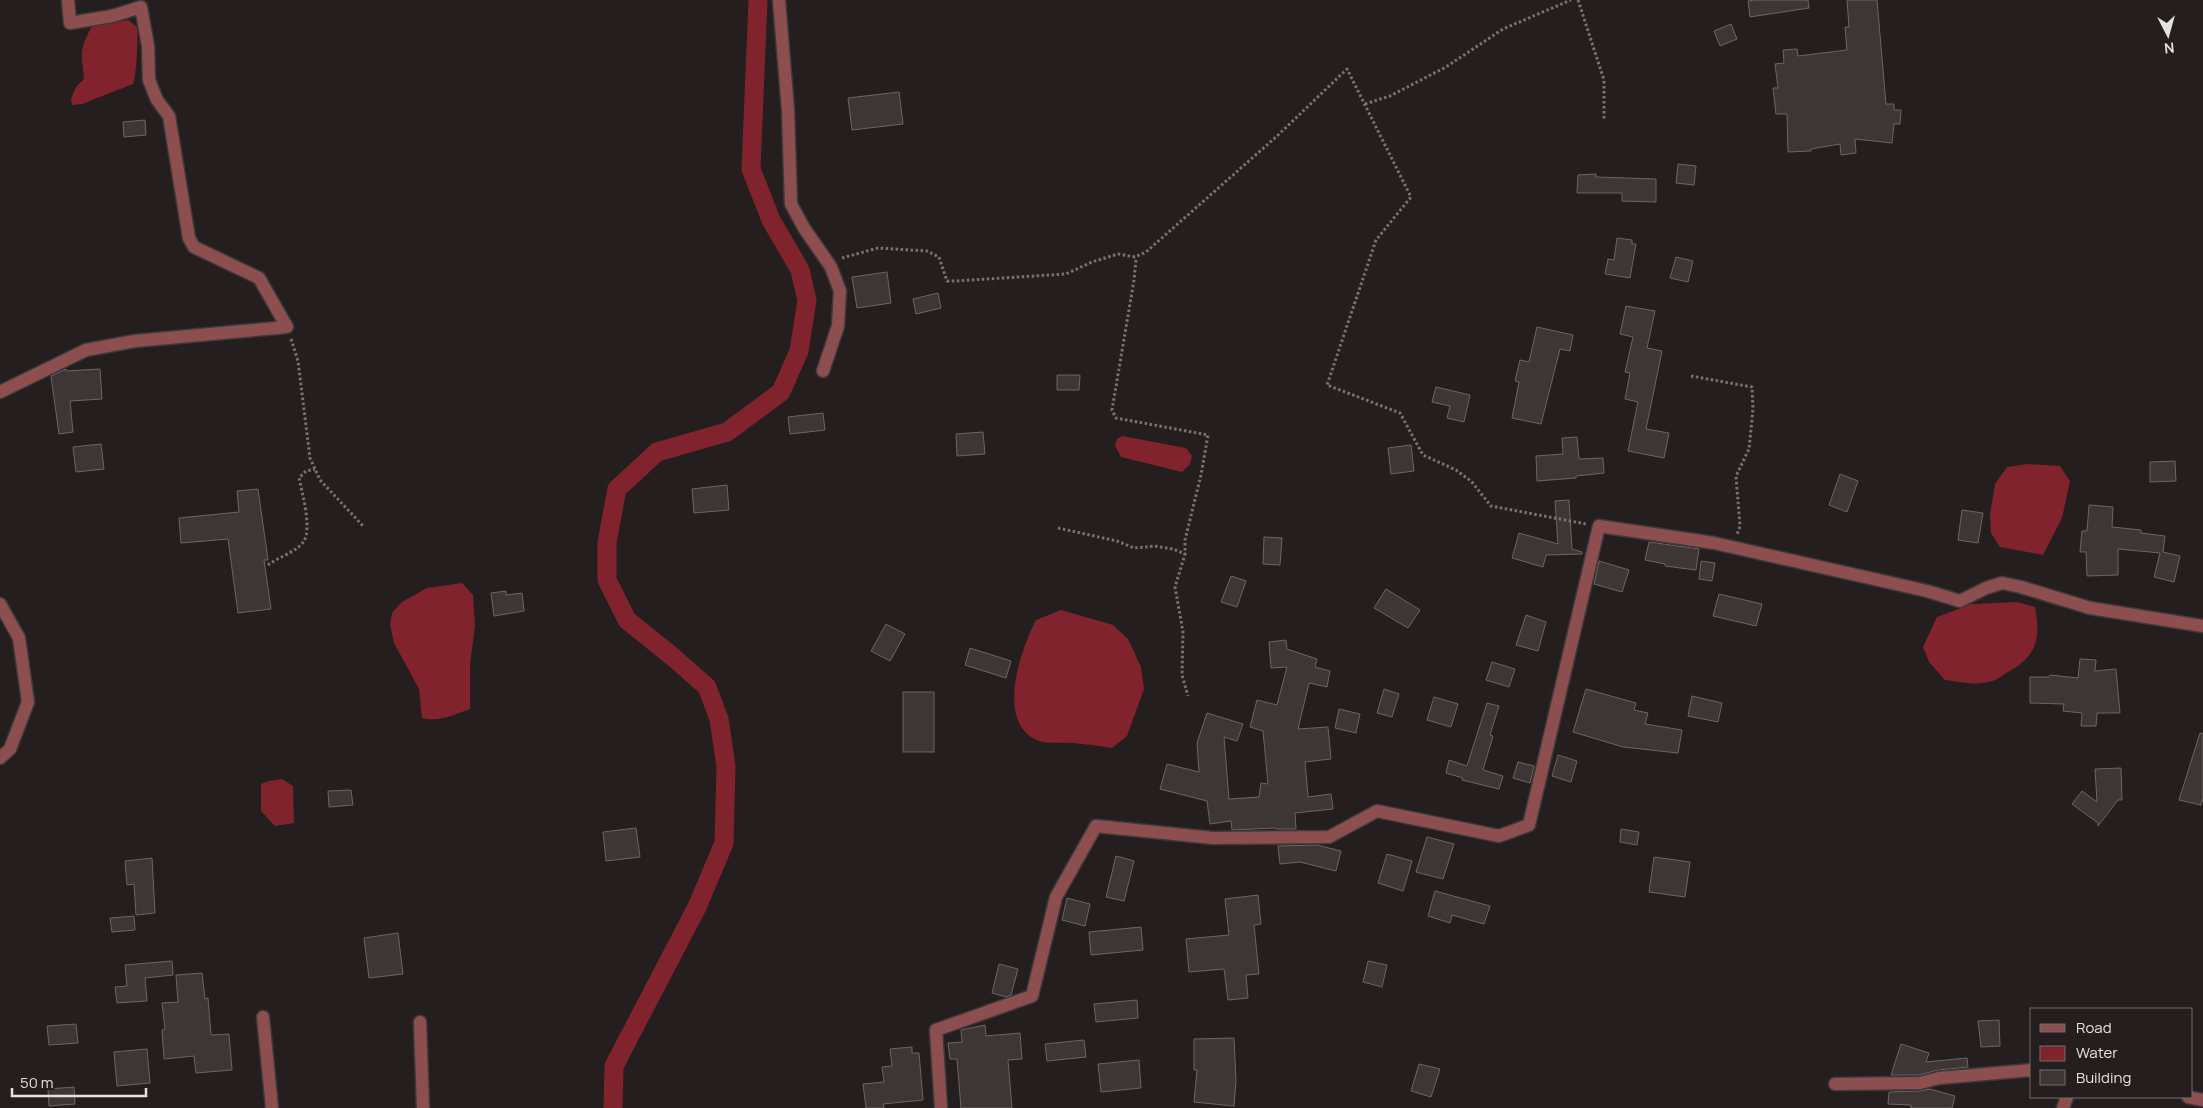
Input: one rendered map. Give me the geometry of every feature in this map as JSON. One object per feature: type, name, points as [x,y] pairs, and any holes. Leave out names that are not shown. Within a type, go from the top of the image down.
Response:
[{"type":"street","points":[[0,392],[86,350],[135,342],[288,327],[259,278],[194,247],[189,238],[169,116],[157,100],[149,80],[148,46],[141,7],[112,16],[70,23],[68,0]]},
{"type":"street","points":[[779,0],[788,110],[792,204],[804,228],[828,262],[840,290],[838,326],[823,371]]},
{"type":"street","points":[[941,1108],[936,1030],[1032,996],[1056,897],[1096,826],[1213,838],[1329,837],[1377,811],[1499,836],[1529,825],[1599,526],[1733,547],[1927,591],[1960,601],[1986,588],[2002,583],[2090,608],[2203,626]]},
{"type":"street","points":[[0,604],[18,638],[28,702],[10,749],[0,758]]},
{"type":"street","points":[[263,1017],[272,1108]]},
{"type":"street","points":[[420,1022],[423,1108]]},
{"type":"street","points":[[1835,1084],[1920,1083],[1939,1078],[2030,1070]]},
{"type":"path","points":[[1365,104],[1390,96],[1446,67],[1503,29],[1571,0]]},
{"type":"path","points":[[1578,0],[1604,80],[1604,121]]},
{"type":"path","points":[[828,262],[878,248],[927,251],[939,257],[947,280],[955,280],[1066,274],[1092,262],[1118,254],[1135,257],[1146,252],[1168,233],[1276,137],[1347,69],[1411,197],[1376,240],[1327,385],[1400,413],[1423,455],[1456,470],[1471,481],[1491,506],[1599,526]]},
{"type":"path","points":[[1136,260],[1112,410],[1116,418],[1208,436],[1201,475],[1185,540],[1184,554],[1175,587],[1183,632],[1182,675],[1188,696]]},
{"type":"path","points":[[288,327],[298,361],[310,458],[320,480],[364,527]]},
{"type":"path","points":[[1691,376],[1752,387],[1753,409],[1749,450],[1736,476],[1740,526],[1733,547]]},
{"type":"path","points":[[268,565],[292,551],[304,541],[306,530],[305,509],[299,478],[306,471],[315,470]]},
{"type":"path","points":[[1058,528],[1117,541],[1134,548],[1154,546],[1173,549],[1184,554]]},
{"type":"water","points":[[128,20],[137,27],[136,64],[133,84],[82,104],[72,105],[71,99],[76,87],[84,79],[82,52],[92,26]]},
{"type":"water","points":[[1122,436],[1186,448],[1192,456],[1190,464],[1182,472],[1121,457],[1115,446],[1117,439]]},
{"type":"water","points":[[2028,464],[2060,466],[2070,481],[2062,518],[2043,555],[2000,547],[1991,533],[1990,515],[1995,484],[2007,467]]},
{"type":"water","points":[[462,583],[473,595],[475,626],[470,664],[470,709],[452,716],[434,719],[422,718],[419,689],[394,643],[390,624],[392,613],[402,602],[427,588]]},
{"type":"water","points":[[2017,602],[2035,607],[2037,618],[2035,645],[2031,653],[2018,666],[1994,680],[1963,683],[1945,680],[1929,662],[1923,647],[1937,617],[1972,604]]},
{"type":"water","points":[[1061,610],[1113,625],[1128,639],[1141,667],[1144,689],[1127,736],[1112,748],[1078,743],[1039,741],[1025,732],[1017,719],[1014,703],[1015,685],[1018,667],[1030,633],[1036,620]]},
{"type":"water","points":[[282,779],[293,786],[294,823],[275,826],[261,811],[261,784]]},
{"type":"building","points":[[1808,0],[1809,8],[1750,17],[1748,1]]},
{"type":"building","points":[[1847,0],[1877,0],[1886,104],[1894,104],[1894,110],[1901,110],[1900,124],[1894,124],[1892,143],[1855,139],[1856,153],[1841,155],[1840,144],[1811,149],[1811,151],[1788,152],[1787,114],[1776,114],[1773,88],[1778,88],[1775,64],[1784,63],[1783,50],[1797,49],[1798,56],[1847,50],[1845,27],[1849,27]]},
{"type":"building","points":[[1731,24],[1737,39],[1720,46],[1714,31]]},
{"type":"building","points":[[899,92],[903,124],[852,130],[848,98]]},
{"type":"building","points":[[145,120],[146,135],[124,137],[123,122]]},
{"type":"building","points":[[1678,164],[1696,166],[1694,185],[1676,183]]},
{"type":"building","points":[[1596,174],[1596,177],[1656,179],[1656,202],[1622,201],[1622,193],[1577,193],[1578,175]]},
{"type":"building","points":[[1617,238],[1632,240],[1632,244],[1636,244],[1630,278],[1605,274],[1608,259],[1614,260]]},
{"type":"building","points":[[1676,257],[1693,261],[1688,282],[1670,278]]},
{"type":"building","points":[[887,272],[891,303],[857,308],[852,277]]},
{"type":"building","points":[[938,293],[941,308],[916,314],[913,299]]},
{"type":"building","points":[[1626,306],[1655,311],[1647,348],[1662,351],[1646,429],[1669,433],[1664,458],[1628,451],[1638,402],[1625,399],[1630,373],[1625,372],[1633,337],[1620,334]]},
{"type":"building","points":[[1537,327],[1573,335],[1570,351],[1560,349],[1541,424],[1512,418],[1519,382],[1515,381],[1520,360],[1529,362]]},
{"type":"building","points":[[66,369],[66,371],[100,369],[102,399],[70,401],[73,432],[59,434],[51,376]]},
{"type":"building","points":[[1057,375],[1080,375],[1079,390],[1057,390]]},
{"type":"building","points":[[1436,387],[1470,395],[1464,422],[1447,418],[1450,406],[1432,402]]},
{"type":"building","points":[[823,413],[825,430],[790,434],[788,417]]},
{"type":"building","points":[[983,432],[985,454],[957,456],[956,434]]},
{"type":"building","points":[[1577,437],[1579,459],[1603,458],[1604,473],[1576,476],[1576,478],[1537,481],[1536,456],[1563,454],[1562,438]]},
{"type":"building","points":[[101,444],[104,469],[76,472],[73,447]]},
{"type":"building","points":[[1411,445],[1414,471],[1391,474],[1388,448]]},
{"type":"building","points":[[2175,461],[2176,481],[2150,482],[2150,462]]},
{"type":"building","points":[[1840,474],[1858,481],[1847,512],[1829,505]]},
{"type":"building","points":[[727,485],[729,510],[694,513],[692,489]]},
{"type":"building","points":[[258,489],[268,560],[264,560],[271,609],[238,613],[228,539],[181,543],[179,518],[239,512],[237,491]]},
{"type":"building","points":[[1569,500],[1572,549],[1582,552],[1582,554],[1546,555],[1543,567],[1512,558],[1519,533],[1558,544],[1555,501]]},
{"type":"building","points":[[2089,505],[2113,507],[2112,527],[2141,530],[2141,533],[2165,536],[2163,552],[2180,556],[2174,582],[2154,577],[2160,553],[2118,549],[2118,575],[2087,576],[2086,552],[2080,552],[2082,531],[2087,531]]},
{"type":"building","points":[[1962,510],[1983,513],[1978,543],[1958,540]]},
{"type":"building","points":[[1264,537],[1282,538],[1280,565],[1263,564]]},
{"type":"building","points":[[1649,542],[1699,549],[1696,570],[1665,566],[1665,564],[1645,560]]},
{"type":"building","points":[[1599,561],[1629,570],[1622,592],[1594,584]]},
{"type":"building","points":[[1701,561],[1715,563],[1712,581],[1699,579]]},
{"type":"building","points":[[1231,576],[1246,581],[1237,607],[1221,602]]},
{"type":"building","points":[[1386,589],[1420,610],[1408,628],[1374,608]]},
{"type":"building","points":[[506,591],[506,595],[522,593],[524,611],[494,616],[491,593]]},
{"type":"building","points":[[1719,594],[1762,604],[1756,626],[1713,616]]},
{"type":"building","points":[[1526,615],[1546,622],[1538,651],[1516,645]]},
{"type":"building","points":[[886,624],[905,634],[890,661],[871,651]]},
{"type":"building","points":[[1286,640],[1287,649],[1317,659],[1315,667],[1330,671],[1327,687],[1309,683],[1298,729],[1328,727],[1331,759],[1305,762],[1308,797],[1331,794],[1333,809],[1295,813],[1296,829],[1232,830],[1231,821],[1210,824],[1207,801],[1160,789],[1167,764],[1199,772],[1197,743],[1207,713],[1243,724],[1237,741],[1224,737],[1229,799],[1259,797],[1261,783],[1268,784],[1263,731],[1250,727],[1257,700],[1277,705],[1287,667],[1271,668],[1269,642]]},
{"type":"building","points":[[970,648],[1011,661],[1006,678],[965,665]]},
{"type":"building","points":[[2080,659],[2096,660],[2095,671],[2116,669],[2120,713],[2097,713],[2096,726],[2081,726],[2082,713],[2063,711],[2064,704],[2030,703],[2030,677],[2049,677],[2050,675],[2078,678]]},
{"type":"building","points":[[1492,662],[1515,669],[1509,687],[1486,680]]},
{"type":"building","points":[[1384,689],[1399,694],[1392,717],[1377,713]]},
{"type":"building","points":[[1586,689],[1636,703],[1634,710],[1648,713],[1645,724],[1682,730],[1678,753],[1623,747],[1573,732]]},
{"type":"building","points":[[903,692],[934,692],[934,752],[903,752]]},
{"type":"building","points":[[1692,696],[1722,703],[1718,722],[1688,716]]},
{"type":"building","points":[[1434,697],[1458,704],[1451,727],[1427,720]]},
{"type":"building","points":[[1487,703],[1499,706],[1490,735],[1493,736],[1483,770],[1503,776],[1499,789],[1462,780],[1463,778],[1446,773],[1449,760],[1467,766]]},
{"type":"building","points":[[1339,709],[1360,714],[1356,733],[1335,728]]},
{"type":"building","points":[[2200,733],[2203,734],[2203,798],[2201,805],[2179,800]]},
{"type":"building","points":[[1558,755],[1577,761],[1571,782],[1552,776]]},
{"type":"building","points":[[1518,762],[1534,766],[1530,783],[1513,778]]},
{"type":"building","points":[[2121,768],[2122,800],[2118,800],[2098,826],[2098,823],[2072,804],[2082,791],[2097,802],[2095,769]]},
{"type":"building","points":[[351,790],[353,805],[329,807],[328,791]]},
{"type":"building","points":[[636,828],[640,857],[606,861],[603,832]]},
{"type":"building","points":[[1621,829],[1639,832],[1637,845],[1620,842]]},
{"type":"building","points":[[1427,837],[1454,844],[1443,879],[1416,872]]},
{"type":"building","points":[[1317,845],[1341,851],[1336,871],[1300,862],[1280,864],[1278,846]]},
{"type":"building","points":[[1387,854],[1412,861],[1403,891],[1378,883]]},
{"type":"building","points":[[1116,856],[1134,861],[1124,901],[1106,897]]},
{"type":"building","points":[[1654,857],[1690,862],[1685,897],[1649,892]]},
{"type":"building","points":[[152,858],[155,913],[136,915],[134,884],[127,885],[125,861]]},
{"type":"building","points":[[1435,891],[1490,906],[1484,924],[1452,915],[1450,923],[1428,916]]},
{"type":"building","points":[[1258,895],[1261,924],[1254,925],[1259,974],[1246,975],[1248,998],[1228,1000],[1224,969],[1189,972],[1186,939],[1229,935],[1225,899]]},
{"type":"building","points":[[1067,898],[1090,904],[1085,926],[1062,920]]},
{"type":"building","points":[[134,916],[135,930],[112,932],[110,918]]},
{"type":"building","points":[[1141,927],[1143,950],[1091,955],[1089,932]]},
{"type":"building","points":[[398,933],[403,974],[369,978],[364,938]]},
{"type":"building","points":[[172,961],[173,975],[145,978],[147,1001],[117,1003],[115,987],[127,986],[125,965]]},
{"type":"building","points":[[1368,961],[1387,965],[1382,987],[1363,982]]},
{"type":"building","points":[[999,964],[1018,969],[1011,995],[1006,997],[992,993]]},
{"type":"building","points":[[202,973],[205,999],[208,998],[211,1035],[229,1034],[232,1070],[196,1073],[194,1056],[164,1059],[162,1030],[165,1029],[162,1003],[178,1002],[176,975]]},
{"type":"building","points":[[1137,1000],[1138,1018],[1096,1022],[1094,1004]]},
{"type":"building","points":[[1999,1020],[2000,1046],[1981,1047],[1978,1021]]},
{"type":"building","points":[[76,1024],[78,1043],[49,1045],[47,1026]]},
{"type":"building","points":[[985,1025],[986,1036],[1020,1033],[1022,1059],[1008,1060],[1012,1108],[961,1108],[957,1059],[950,1059],[948,1043],[962,1042],[961,1030]]},
{"type":"building","points":[[1234,1038],[1236,1081],[1234,1106],[1194,1102],[1197,1070],[1194,1070],[1194,1039]]},
{"type":"building","points":[[1084,1040],[1086,1057],[1047,1061],[1045,1044]]},
{"type":"building","points":[[1901,1044],[1929,1053],[1926,1062],[1967,1058],[1968,1067],[1938,1070],[1919,1075],[1891,1075]]},
{"type":"building","points":[[912,1047],[912,1053],[919,1053],[923,1100],[883,1104],[884,1108],[866,1108],[863,1084],[884,1082],[882,1067],[892,1066],[890,1049]]},
{"type":"building","points":[[147,1049],[150,1083],[117,1086],[114,1052]]},
{"type":"building","points":[[1139,1060],[1141,1088],[1101,1092],[1098,1064]]},
{"type":"building","points":[[1419,1064],[1440,1069],[1431,1097],[1411,1091]]},
{"type":"building","points":[[74,1087],[75,1104],[49,1106],[48,1089]]},
{"type":"building","points":[[1930,1089],[1955,1096],[1952,1108],[1911,1108],[1911,1105],[1888,1104],[1889,1092]]},
{"type":"waterway","points":[[613,1108],[614,1066],[697,907],[724,843],[726,766],[719,719],[707,687],[627,620],[607,580],[607,542],[617,489],[657,452],[727,432],[781,392],[799,351],[807,300],[800,270],[771,220],[751,169],[758,0]]}]
